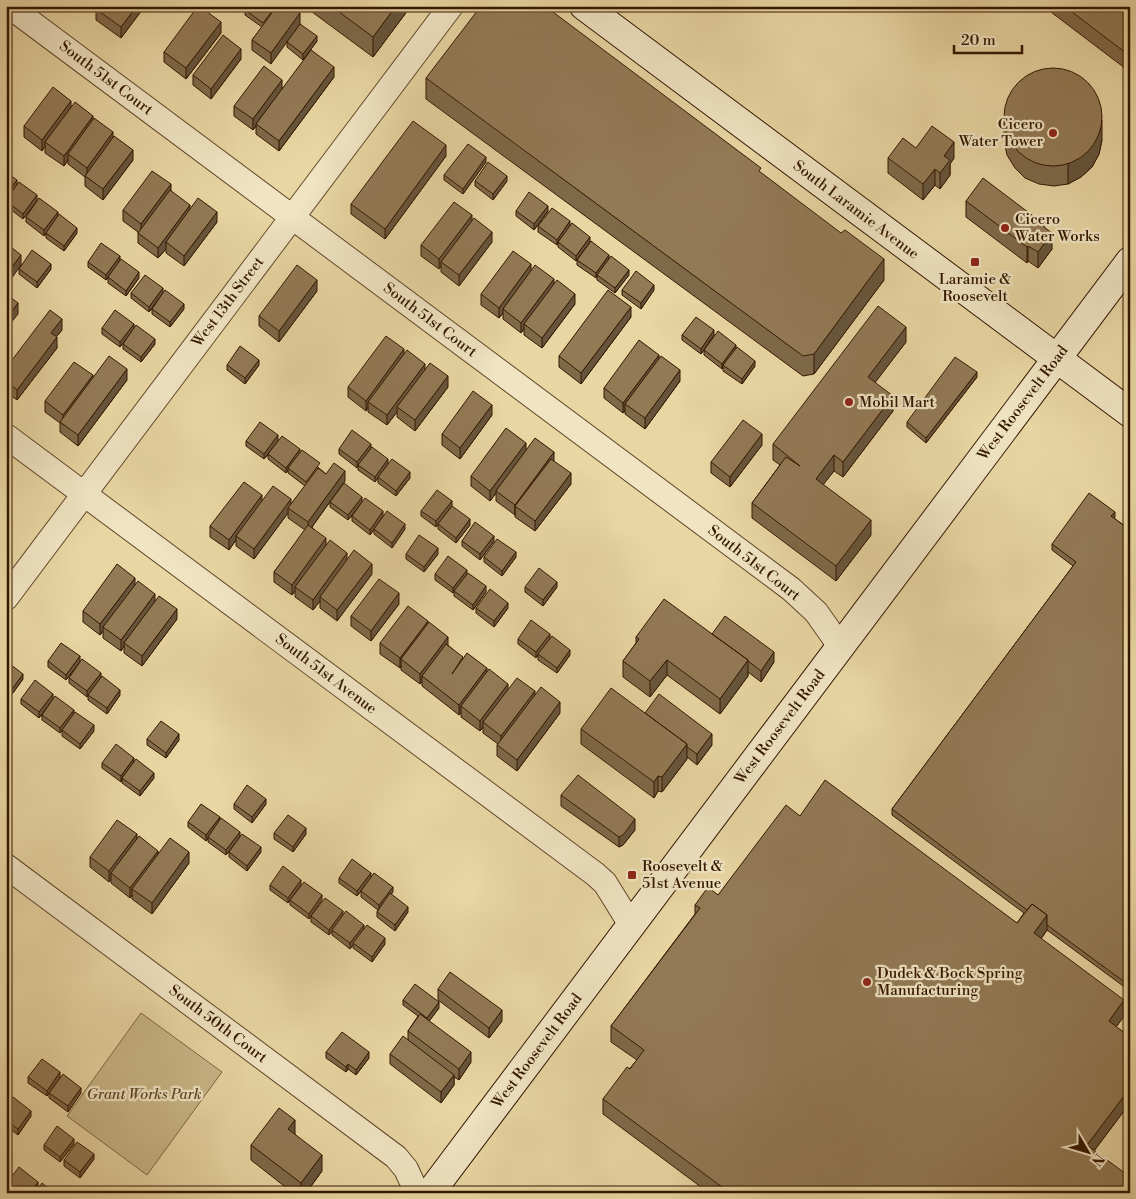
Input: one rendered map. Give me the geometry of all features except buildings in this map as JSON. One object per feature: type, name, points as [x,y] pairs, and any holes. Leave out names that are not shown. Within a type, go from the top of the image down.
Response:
[{"type":"main road","name":"South Laramie Avenue","points":[[584,6],[1130,413]]},
{"type":"main road","name":"West Roosevelt Road","points":[[430,1193],[1130,261]]},
{"type":"street","name":"South 51st Court","points":[[10,6],[790,589],[816,612],[840,646]]},
{"type":"street","name":"West 13th Street","points":[[6,598],[451,6]]},
{"type":"street","name":"South 51st Avenue","points":[[6,436],[595,874],[605,883],[632,925]]},
{"type":"street","name":"South 50th Court","points":[[6,866],[396,1157],[406,1169],[417,1193]]},
{"type":"green space","name":"Grant Works Park","points":[[141,1013],[222,1072],[147,1175],[67,1116]]},
{"type":"place","name":"Cicero Water Tower","points":[[1053,133]]},
{"type":"place","name":"Cicero Water Works","points":[[1005,228]]},
{"type":"place","name":"Laramie & Roosevelt","points":[[975,262]]},
{"type":"place","name":"Mobil Mart","points":[[849,402]]},
{"type":"place","name":"Roosevelt & 51st Avenue","points":[[632,875]]},
{"type":"place","name":"Dudek & Bock Spring Manufacturing","points":[[867,982]]}]
